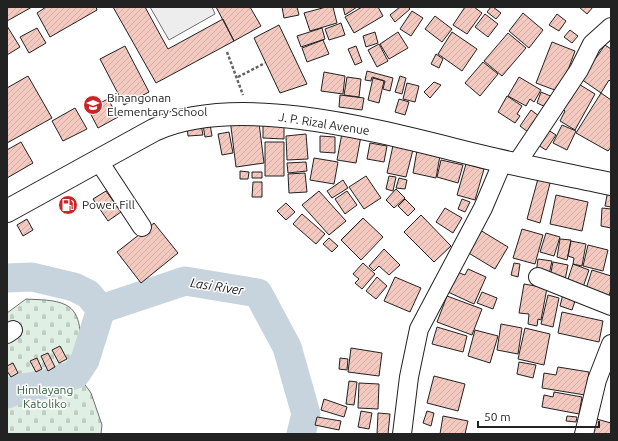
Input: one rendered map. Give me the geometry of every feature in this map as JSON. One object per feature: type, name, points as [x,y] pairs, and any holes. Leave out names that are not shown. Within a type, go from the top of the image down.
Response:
[{"type":"main road","name":"J. P. Rizal Avenue","points":[[7,211],[98,160],[167,124],[203,115],[244,114],[289,116],[351,127],[611,184]]},
{"type":"street","points":[[402,434],[409,378],[419,329],[483,208],[510,162],[579,70],[592,44],[611,27]]},
{"type":"street","points":[[98,160],[142,227]]},
{"type":"street","points":[[538,278],[611,306]]},
{"type":"street","points":[[584,434],[604,382],[611,344]]},
{"type":"path","points":[[227,52],[238,77],[243,95]]},
{"type":"path","points":[[238,77],[265,63]]},
{"type":"green space","name":"Himlayang Katoliko","points":[[26,299],[46,300],[61,303],[66,305],[75,314],[78,320],[80,333],[79,346],[75,356],[66,368],[80,378],[91,393],[102,425],[101,434],[7,434],[7,313]]},
{"type":"shaded area","points":[[150,7],[212,7],[215,14],[169,40]]},
{"type":"building","points":[[7,7],[32,7],[7,21]]},
{"type":"building","points":[[46,7],[96,7],[97,10],[50,37],[37,13]]},
{"type":"building","points":[[113,7],[145,7],[168,49],[223,19],[234,41],[156,83]]},
{"type":"building","points":[[216,7],[250,7],[261,26],[234,41]]},
{"type":"building","points":[[282,7],[297,7],[299,15],[284,18]]},
{"type":"building","points":[[326,7],[333,7],[337,23],[310,31],[304,13]]},
{"type":"building","points":[[343,7],[357,7],[345,15]]},
{"type":"building","points":[[362,7],[378,7],[383,16],[354,33],[345,17]]},
{"type":"building","points":[[400,7],[408,7],[410,9],[395,22],[390,15]]},
{"type":"building","points":[[465,7],[474,7],[482,13],[467,34],[453,25]]},
{"type":"building","points":[[491,7],[501,13],[496,19],[487,12]]},
{"type":"building","points":[[579,7],[593,7],[587,14]]},
{"type":"building","points":[[412,11],[423,18],[411,36],[400,29]]},
{"type":"building","points":[[523,13],[543,30],[529,48],[509,31]]},
{"type":"building","points":[[485,14],[498,24],[488,37],[475,27]]},
{"type":"building","points":[[557,14],[566,21],[559,31],[549,25]]},
{"type":"building","points":[[435,16],[452,29],[442,42],[425,29]]},
{"type":"building","points":[[341,23],[345,35],[329,40],[325,29]]},
{"type":"building","points":[[279,25],[307,84],[280,93],[254,38]]},
{"type":"building","points":[[7,26],[20,47],[7,55]]},
{"type":"building","points":[[37,28],[46,43],[29,53],[20,37]]},
{"type":"building","points":[[322,28],[325,39],[301,47],[297,36]]},
{"type":"building","points":[[570,30],[578,36],[572,43],[564,37]]},
{"type":"building","points":[[375,32],[378,43],[366,47],[363,36]]},
{"type":"building","points":[[398,32],[408,48],[389,59],[380,44]]},
{"type":"building","points":[[452,32],[477,49],[462,71],[438,54]]},
{"type":"building","points":[[508,33],[526,48],[502,76],[484,61]]},
{"type":"building","points":[[323,40],[329,54],[307,62],[302,48]]},
{"type":"building","points":[[552,42],[575,51],[560,92],[536,83]]},
{"type":"building","points":[[379,44],[388,61],[377,67],[368,50]]},
{"type":"building","points":[[605,45],[611,49],[611,82],[609,80],[601,93],[581,79]]},
{"type":"building","points":[[125,46],[149,92],[124,105],[100,59]]},
{"type":"building","points":[[356,46],[362,62],[355,65],[348,49]]},
{"type":"building","points":[[436,54],[443,59],[439,68],[431,64]]},
{"type":"building","points":[[483,62],[498,74],[480,96],[465,83]]},
{"type":"building","points":[[367,71],[393,78],[390,91],[383,89],[385,81],[372,77],[371,81],[365,80]]},
{"type":"building","points":[[324,72],[345,76],[343,94],[321,91]]},
{"type":"building","points":[[28,76],[52,118],[7,143],[7,88]]},
{"type":"building","points":[[400,76],[406,78],[402,94],[395,92]]},
{"type":"building","points":[[347,77],[361,79],[359,97],[344,95]]},
{"type":"building","points":[[519,77],[541,90],[534,102],[530,99],[526,106],[508,96]]},
{"type":"building","points":[[373,78],[384,81],[379,103],[368,100]]},
{"type":"building","points":[[434,82],[441,85],[430,98],[424,92]]},
{"type":"building","points":[[407,83],[419,86],[415,102],[403,99]]},
{"type":"building","points":[[577,83],[595,94],[575,130],[560,121],[565,111],[562,108]]},
{"type":"building","points":[[541,92],[553,97],[548,108],[537,103]]},
{"type":"building","points":[[601,93],[611,100],[611,147],[608,151],[576,133]]},
{"type":"building","points":[[340,95],[364,98],[362,110],[339,107]]},
{"type":"building","points":[[507,96],[522,106],[517,114],[520,116],[515,123],[498,112]]},
{"type":"building","points":[[108,99],[118,117],[98,128],[88,109]]},
{"type":"building","points":[[399,99],[409,102],[405,115],[395,112]]},
{"type":"building","points":[[75,108],[87,129],[63,141],[52,121]]},
{"type":"building","points":[[531,110],[543,119],[532,135],[520,126]]},
{"type":"building","points":[[258,115],[264,163],[236,167],[230,119]]},
{"type":"building","points":[[263,122],[284,122],[284,139],[263,138]]},
{"type":"building","points":[[210,124],[212,136],[205,137],[203,125]]},
{"type":"building","points":[[201,125],[203,135],[188,136],[187,126]]},
{"type":"building","points":[[562,125],[576,131],[567,150],[553,143]]},
{"type":"building","points":[[542,126],[556,135],[546,150],[533,142]]},
{"type":"building","points":[[229,132],[233,153],[222,155],[218,134]]},
{"type":"building","points":[[342,133],[361,136],[356,163],[337,160]]},
{"type":"building","points":[[306,134],[308,159],[287,160],[286,136]]},
{"type":"building","points":[[320,136],[335,137],[335,153],[320,152]]},
{"type":"building","points":[[394,141],[414,146],[406,177],[387,173]]},
{"type":"building","points":[[21,142],[33,163],[7,178],[7,150]]},
{"type":"building","points":[[265,142],[284,142],[284,176],[265,176]]},
{"type":"building","points":[[370,143],[387,146],[384,162],[367,159]]},
{"type":"building","points":[[418,145],[441,150],[436,178],[413,173]]},
{"type":"building","points":[[314,158],[338,162],[334,184],[310,180]]},
{"type":"building","points":[[441,160],[463,165],[458,183],[437,177]]},
{"type":"building","points":[[306,162],[307,171],[288,173],[287,163]]},
{"type":"building","points":[[466,164],[484,169],[475,200],[457,195]]},
{"type":"building","points":[[240,171],[249,172],[248,179],[240,179]]},
{"type":"building","points":[[252,172],[262,172],[262,178],[252,178]]},
{"type":"building","points":[[305,173],[307,192],[289,193],[288,174]]},
{"type":"building","points":[[539,175],[551,179],[540,223],[527,219]]},
{"type":"building","points":[[366,176],[381,198],[364,209],[349,187]]},
{"type":"building","points":[[389,176],[396,177],[393,191],[386,189]]},
{"type":"building","points":[[399,178],[407,180],[405,189],[396,188]]},
{"type":"building","points":[[343,180],[348,188],[332,198],[327,191]]},
{"type":"building","points":[[253,182],[262,182],[262,197],[252,197]]},
{"type":"building","points":[[396,189],[405,198],[394,208],[386,200]]},
{"type":"building","points":[[608,190],[611,191],[611,207],[605,206]]},
{"type":"building","points":[[106,191],[121,212],[108,221],[93,199]]},
{"type":"building","points":[[319,191],[346,221],[329,235],[302,205]]},
{"type":"building","points":[[347,191],[357,205],[345,214],[335,199]]},
{"type":"building","points":[[556,195],[588,202],[582,231],[550,224]]},
{"type":"building","points":[[405,199],[415,209],[408,216],[398,206]]},
{"type":"building","points":[[462,199],[470,202],[465,212],[458,209]]},
{"type":"building","points":[[286,203],[295,212],[286,220],[277,211]]},
{"type":"building","points":[[445,208],[462,218],[453,233],[436,222]]},
{"type":"building","points":[[602,208],[611,209],[611,228],[601,226]]},
{"type":"building","points":[[302,214],[325,234],[316,244],[293,224]]},
{"type":"building","points":[[421,215],[451,246],[434,262],[404,232]]},
{"type":"building","points":[[363,218],[383,237],[361,260],[341,240]]},
{"type":"building","points":[[27,219],[33,230],[23,236],[17,225]]},
{"type":"building","points":[[154,223],[178,253],[141,283],[117,252]]},
{"type":"building","points":[[522,229],[543,235],[535,264],[513,258]]},
{"type":"building","points":[[480,230],[508,247],[495,269],[467,252]]},
{"type":"building","points":[[546,233],[560,237],[554,256],[540,252]]},
{"type":"building","points":[[329,238],[338,246],[332,252],[323,244]]},
{"type":"building","points":[[560,239],[571,240],[567,260],[557,257]]},
{"type":"building","points":[[571,241],[586,244],[582,266],[573,264],[574,258],[568,256]]},
{"type":"building","points":[[588,245],[608,250],[603,271],[583,266]]},
{"type":"building","points":[[384,249],[400,265],[389,275],[379,266],[374,271],[369,266]]},
{"type":"building","points":[[538,259],[552,261],[549,275],[536,273]]},
{"type":"building","points":[[553,262],[568,265],[564,285],[549,282]]},
{"type":"building","points":[[363,263],[375,274],[362,289],[355,283],[359,279],[353,274]]},
{"type":"building","points":[[514,263],[520,264],[518,277],[511,275]]},
{"type":"building","points":[[573,264],[589,270],[582,290],[566,285]]},
{"type":"building","points":[[468,269],[486,277],[474,304],[448,292],[457,272],[465,275]]},
{"type":"building","points":[[592,270],[611,276],[611,289],[608,299],[585,292]]},
{"type":"building","points":[[377,277],[387,286],[376,299],[366,291]]},
{"type":"building","points":[[395,277],[421,288],[410,312],[384,301]]},
{"type":"building","points":[[524,284],[547,288],[541,320],[538,319],[537,326],[528,324],[529,314],[519,313]]},
{"type":"building","points":[[482,292],[497,298],[493,309],[477,303]]},
{"type":"building","points":[[563,294],[576,298],[572,310],[560,306]]},
{"type":"building","points":[[548,295],[559,298],[553,327],[541,324]]},
{"type":"building","points":[[447,296],[482,309],[472,335],[437,322]]},
{"type":"building","points":[[562,312],[603,321],[599,342],[558,333]]},
{"type":"building","points":[[501,324],[522,328],[518,354],[497,350]]},
{"type":"building","points":[[437,327],[467,336],[463,352],[432,344]]},
{"type":"building","points":[[525,328],[550,334],[544,365],[518,359]]},
{"type":"building","points":[[475,330],[498,336],[490,363],[468,356]]},
{"type":"building","points":[[60,346],[67,359],[59,363],[52,350]]},
{"type":"building","points":[[351,348],[382,353],[379,376],[348,372]]},
{"type":"building","points":[[48,353],[55,367],[48,371],[41,356]]},
{"type":"building","points":[[37,358],[42,369],[36,372],[30,361]]},
{"type":"building","points":[[340,358],[348,359],[347,370],[339,369]]},
{"type":"building","points":[[519,362],[536,365],[533,378],[517,374]]},
{"type":"building","points":[[13,363],[18,373],[11,377],[7,371],[7,366]]},
{"type":"building","points":[[558,367],[589,372],[585,395],[542,388],[544,373],[556,375]]},
{"type":"building","points":[[434,376],[465,384],[458,411],[427,403]]},
{"type":"building","points":[[349,381],[357,382],[354,405],[346,404]]},
{"type":"building","points":[[359,383],[379,384],[378,409],[358,408]]},
{"type":"building","points":[[554,392],[582,397],[579,414],[542,407],[544,395],[553,397]]},
{"type":"building","points":[[324,399],[347,407],[344,417],[321,410]]},
{"type":"building","points":[[361,411],[372,413],[369,429],[358,427]]},
{"type":"building","points":[[427,411],[434,413],[431,426],[423,423]]},
{"type":"building","points":[[378,413],[390,414],[388,434],[377,434]]},
{"type":"building","points":[[443,416],[468,421],[465,434],[440,434]]},
{"type":"building","points":[[567,416],[577,417],[576,422],[566,421]]},
{"type":"building","points":[[317,417],[341,421],[339,430],[315,425]]},
{"type":"building","points":[[593,418],[611,423],[611,434],[588,434]]},
{"type":"waterway","name":"Lasi River","points":[[7,278],[32,277],[74,287],[88,294],[101,309],[85,360],[76,374],[47,384],[17,389],[7,394]]},
{"type":"waterway","name":"Lasi River","points":[[101,309],[185,281],[258,293],[287,347],[306,414],[301,434]]},
{"type":"place","name":"Binangonan Elementary School","points":[[93,105]]},
{"type":"place","name":"Power Fill","points":[[68,205]]}]
